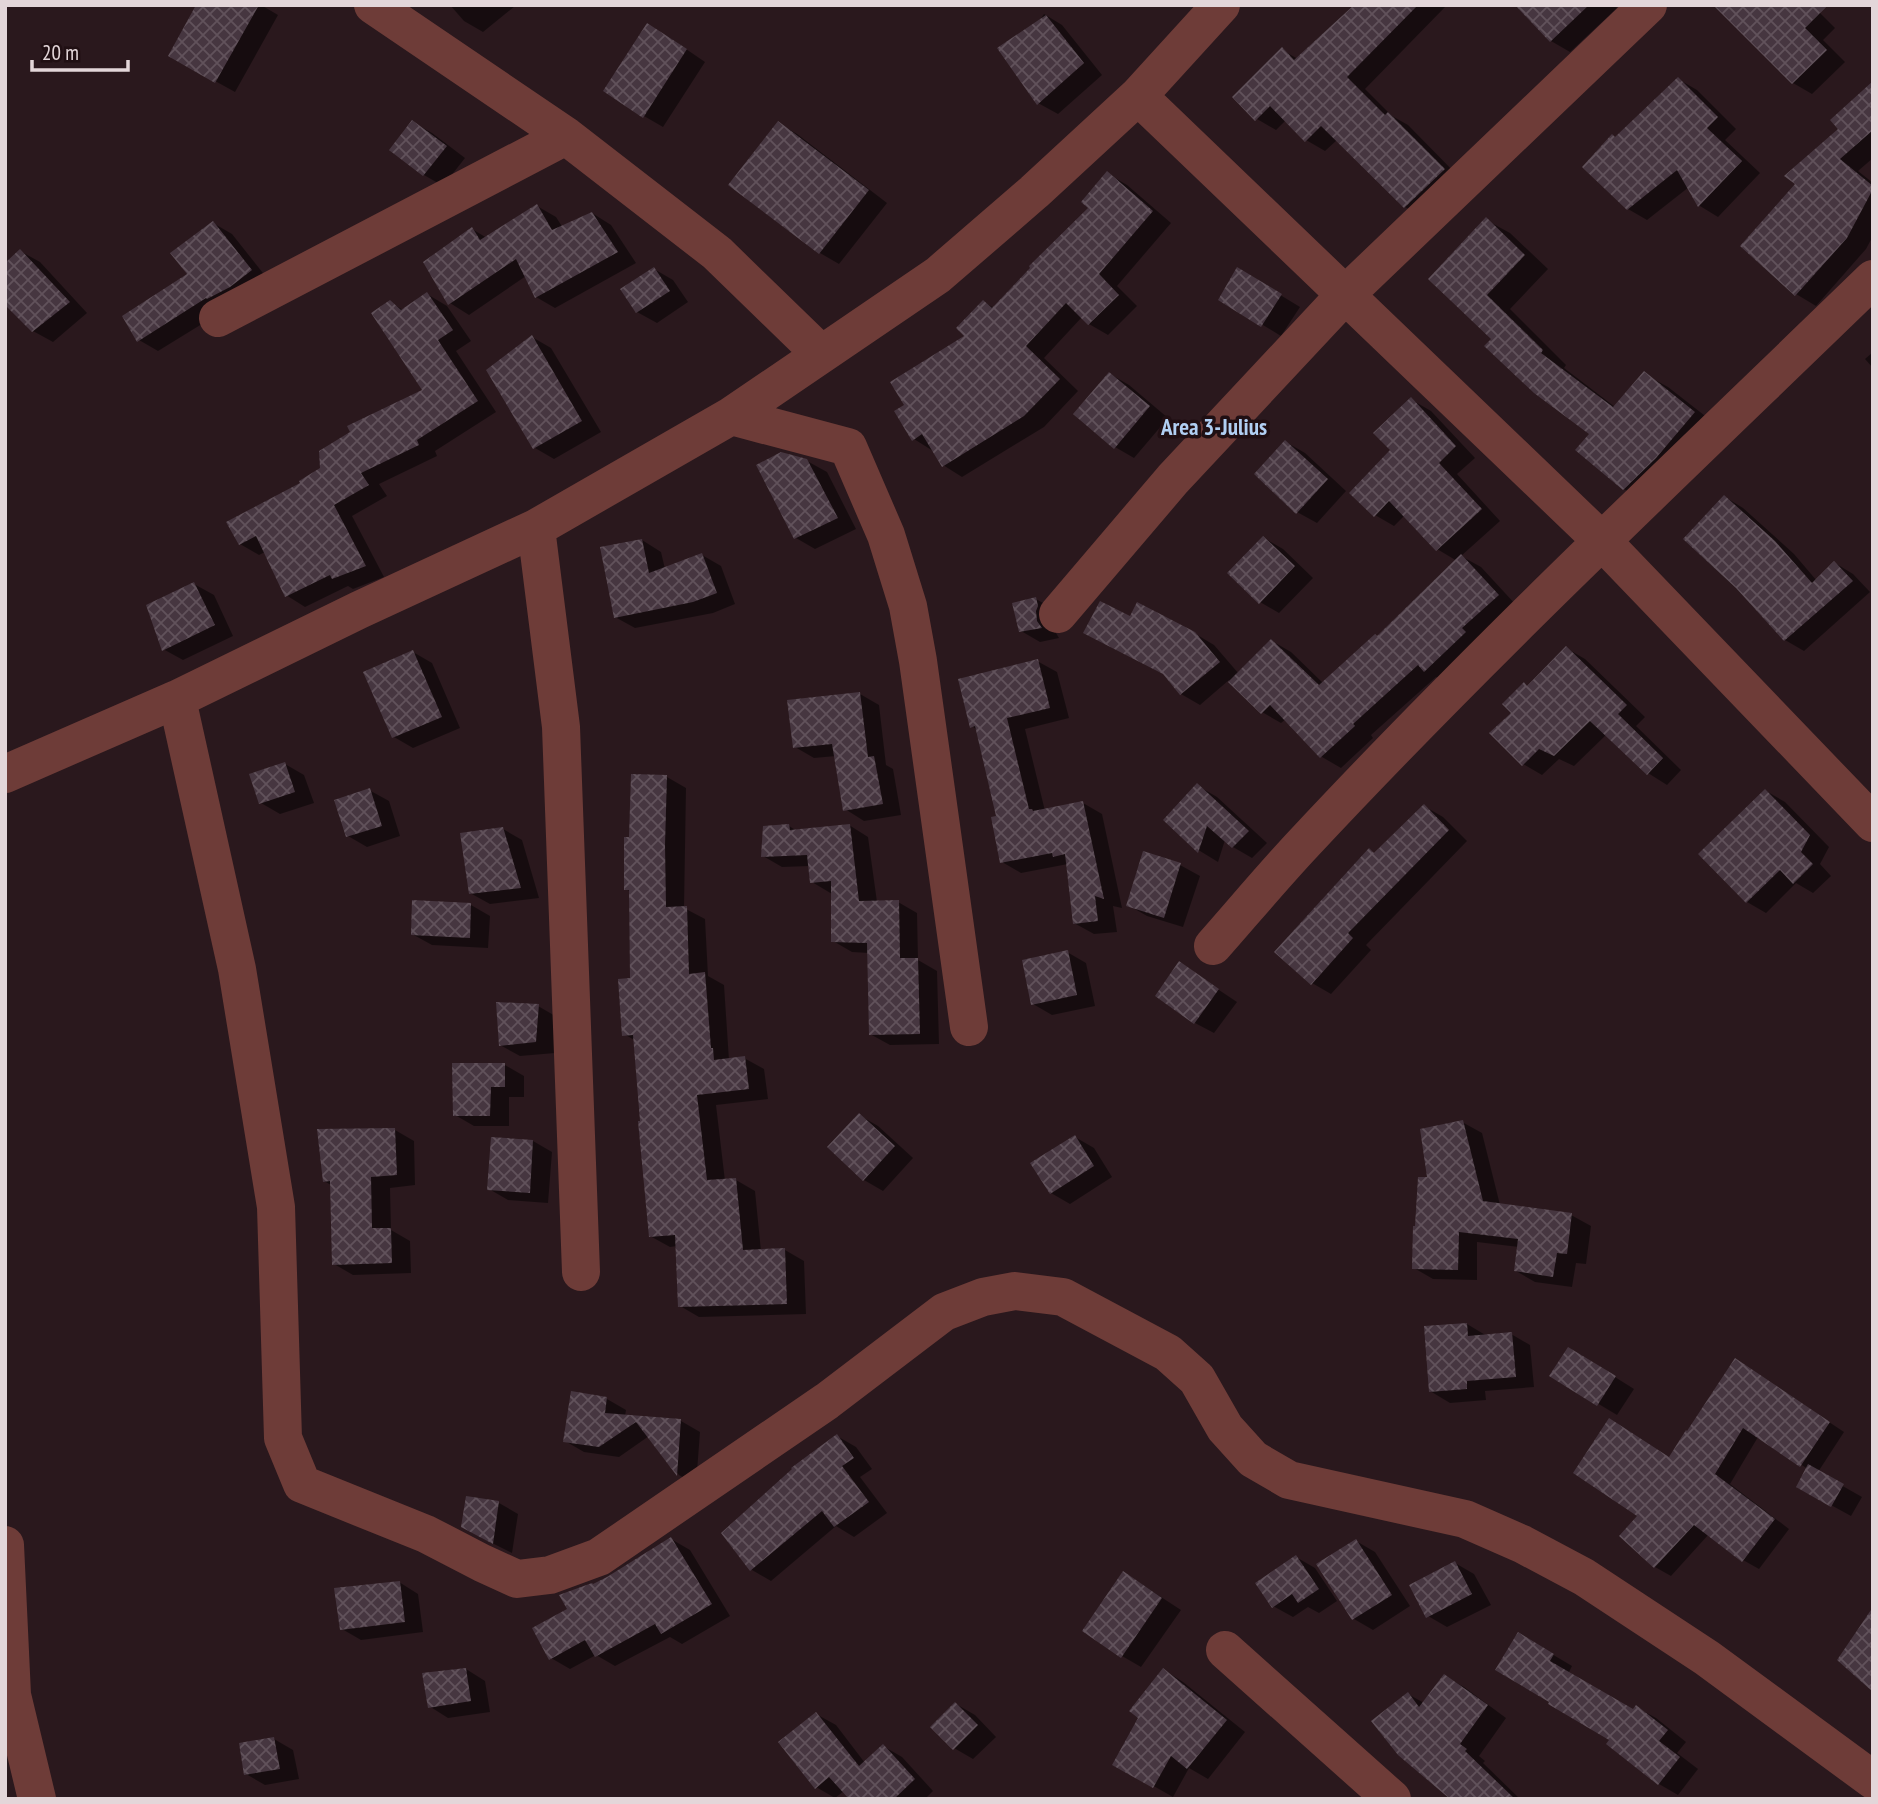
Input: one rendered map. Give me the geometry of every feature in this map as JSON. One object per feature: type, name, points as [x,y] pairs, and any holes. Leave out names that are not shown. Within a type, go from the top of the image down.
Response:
[{"type":"street","points":[[373,5],[566,136],[717,253],[821,354]]},
{"type":"street","points":[[5,774],[177,699],[536,528],[731,416],[938,275],[1034,192],[1138,96],[1221,5]]},
{"type":"street","points":[[1058,614],[1173,479],[1345,295],[1648,5]]},
{"type":"street","points":[[1138,96],[1602,541],[1873,823]]},
{"type":"street","points":[[218,318],[566,136]]},
{"type":"street","points":[[1213,946],[1302,845],[1420,720],[1873,279]]},
{"type":"street","points":[[731,416],[848,447],[886,535],[908,606],[918,661],[969,1027]]},
{"type":"street","points":[[536,528],[561,727],[581,1272]]},
{"type":"street","points":[[177,699],[237,969],[274,1194],[283,1438],[302,1484],[426,1534],[517,1579],[550,1575],[599,1557],[827,1401],[944,1312],[983,1297],[1015,1291],[1063,1297],[1168,1353],[1197,1379],[1225,1427],[1252,1459],[1289,1480],[1465,1520],[1532,1550],[1584,1577],[1707,1658],[1873,1780]]},
{"type":"street","points":[[5,1545],[12,1695],[37,1799]]},
{"type":"street","points":[[1225,1650],[1392,1799]]},
{"type":"building","points":[[196,5],[259,5],[215,83],[168,56]]},
{"type":"building","points":[[1354,5],[1418,5],[1347,77],[1385,115],[1388,112],[1445,169],[1404,208],[1321,126],[1305,142],[1270,106],[1255,121],[1232,97],[1282,47],[1294,60]]},
{"type":"building","points":[[1515,5],[1589,5],[1550,42]]},
{"type":"building","points":[[1713,5],[1828,5],[1805,28],[1827,50],[1792,84]]},
{"type":"building","points":[[1046,15],[1084,63],[1037,105],[997,48]]},
{"type":"building","points":[[647,23],[687,49],[643,118],[603,91]]},
{"type":"building","points":[[1678,77],[1718,117],[1707,128],[1742,161],[1698,207],[1677,170],[1627,210],[1582,167],[1612,134],[1615,137]]},
{"type":"building","points":[[1873,81],[1873,130],[1840,159],[1873,186],[1873,189],[1847,238],[1795,296],[1740,246],[1795,184],[1784,176],[1838,129],[1830,120]]},
{"type":"building","points":[[412,120],[447,146],[423,176],[389,150]]},
{"type":"building","points":[[778,121],[869,190],[819,254],[728,185]]},
{"type":"building","points":[[1107,171],[1153,211],[1099,274],[1119,295],[1088,325],[1066,303],[1026,346],[1060,379],[1024,416],[942,467],[922,434],[912,441],[894,411],[904,405],[890,382],[964,336],[956,328],[983,300],[992,308],[1029,266],[1088,208],[1081,202]]},
{"type":"building","points":[[537,204],[552,230],[592,212],[618,252],[535,298],[516,259],[448,305],[423,262],[472,227],[480,240]]},
{"type":"building","points":[[1486,217],[1525,255],[1487,295],[1543,350],[1541,353],[1613,407],[1644,371],[1695,412],[1656,458],[1623,490],[1575,450],[1589,434],[1534,393],[1484,346],[1491,339],[1428,279]]},
{"type":"building","points":[[213,221],[252,270],[230,287],[206,298],[137,342],[122,316],[187,274],[170,253]]},
{"type":"building","points":[[20,249],[70,302],[32,332],[5,305],[5,263]]},
{"type":"building","points":[[654,267],[670,291],[636,313],[620,289]]},
{"type":"building","points":[[1237,267],[1282,294],[1261,327],[1218,300]]},
{"type":"building","points":[[427,292],[453,330],[438,340],[478,401],[417,440],[419,445],[361,473],[369,485],[334,505],[366,566],[332,579],[330,575],[285,597],[256,536],[239,545],[226,522],[300,483],[299,481],[320,468],[319,451],[350,432],[347,426],[422,390],[371,313],[390,300],[401,310]]},
{"type":"building","points":[[532,335],[582,421],[533,449],[486,370]]},
{"type":"building","points":[[1109,372],[1150,406],[1114,449],[1073,414]]},
{"type":"building","points":[[1411,397],[1456,446],[1439,463],[1482,509],[1436,551],[1389,501],[1374,517],[1349,493],[1390,450],[1373,433]]},
{"type":"building","points":[[1285,440],[1328,479],[1296,514],[1254,474]]},
{"type":"building","points":[[781,452],[807,459],[838,518],[794,539],[756,465]]},
{"type":"building","points":[[1724,495],[1775,541],[1812,583],[1834,561],[1853,581],[1784,641],[1736,588],[1683,539]]},
{"type":"building","points":[[1263,536],[1295,566],[1259,604],[1227,573]]},
{"type":"building","points":[[642,539],[649,573],[702,553],[717,593],[693,602],[614,618],[600,547]]},
{"type":"building","points":[[1461,554],[1499,595],[1462,628],[1466,632],[1424,672],[1418,665],[1320,758],[1270,705],[1261,714],[1228,682],[1271,639],[1319,685],[1375,634],[1377,636]]},
{"type":"building","points":[[194,582],[215,625],[162,651],[146,605]]},
{"type":"building","points":[[1036,597],[1037,621],[1042,628],[1019,632],[1012,603]]},
{"type":"building","points":[[1100,601],[1130,616],[1137,602],[1195,632],[1220,662],[1180,695],[1163,674],[1083,633]]},
{"type":"building","points":[[1566,646],[1627,705],[1618,714],[1663,758],[1647,775],[1590,721],[1554,756],[1539,749],[1522,766],[1489,733],[1511,713],[1502,704],[1524,682],[1527,686]]},
{"type":"building","points":[[413,650],[442,717],[392,738],[363,672]]},
{"type":"building","points":[[1038,659],[1050,708],[1007,718],[1029,809],[1033,811],[1083,801],[1104,899],[1095,896],[1098,921],[1073,924],[1065,854],[1053,857],[1052,853],[1000,863],[991,817],[996,816],[975,726],[970,728],[958,679]]},
{"type":"building","points":[[860,692],[868,757],[874,756],[883,804],[843,811],[832,744],[793,748],[787,700]]},
{"type":"building","points":[[285,762],[295,792],[259,804],[249,774]]},
{"type":"building","points":[[631,774],[667,775],[666,907],[687,906],[689,974],[705,972],[714,1060],[745,1056],[749,1089],[697,1095],[707,1180],[736,1178],[743,1250],[785,1248],[787,1304],[678,1307],[675,1235],[649,1237],[633,1035],[622,1036],[618,979],[630,978],[629,890],[624,890],[624,837],[629,837]]},
{"type":"building","points":[[1197,783],[1249,831],[1232,848],[1207,826],[1198,853],[1163,820]]},
{"type":"building","points":[[370,788],[382,826],[346,837],[334,800]]},
{"type":"building","points":[[1765,789],[1810,835],[1801,852],[1813,864],[1793,884],[1780,870],[1746,903],[1698,854]]},
{"type":"building","points":[[1424,804],[1449,830],[1348,933],[1353,938],[1311,985],[1274,952],[1369,848],[1374,853]]},
{"type":"building","points":[[789,824],[790,830],[850,824],[859,901],[899,900],[900,958],[918,958],[920,1034],[869,1035],[867,943],[831,942],[831,881],[810,883],[807,855],[761,857],[763,826]]},
{"type":"building","points":[[503,827],[521,888],[469,894],[460,833]]},
{"type":"building","points":[[1143,851],[1181,863],[1164,918],[1126,906]]},
{"type":"building","points":[[412,900],[471,903],[470,938],[411,935]]},
{"type":"building","points":[[1068,950],[1077,995],[1031,1005],[1022,960]]},
{"type":"building","points":[[1179,961],[1219,989],[1194,1024],[1155,996]]},
{"type":"building","points":[[496,1002],[539,1004],[536,1042],[499,1046]]},
{"type":"building","points":[[452,1063],[505,1063],[505,1087],[491,1087],[490,1116],[453,1116]]},
{"type":"building","points":[[859,1113],[895,1146],[863,1181],[827,1147]]},
{"type":"building","points":[[1463,1120],[1483,1201],[1572,1213],[1567,1254],[1557,1253],[1553,1277],[1514,1271],[1518,1239],[1459,1232],[1458,1270],[1412,1269],[1418,1177],[1427,1177],[1420,1129]]},
{"type":"building","points":[[395,1128],[397,1175],[371,1177],[372,1228],[391,1228],[392,1263],[332,1265],[330,1181],[323,1182],[317,1129]]},
{"type":"building","points":[[1075,1135],[1094,1166],[1050,1194],[1030,1163]]},
{"type":"building","points":[[491,1137],[533,1140],[530,1193],[487,1190]]},
{"type":"building","points":[[1467,1323],[1468,1336],[1512,1332],[1516,1377],[1467,1381],[1467,1389],[1429,1392],[1424,1326]]},
{"type":"building","points":[[1568,1347],[1616,1376],[1597,1406],[1549,1376]]},
{"type":"building","points":[[1735,1358],[1830,1422],[1800,1467],[1743,1428],[1715,1474],[1775,1519],[1742,1562],[1694,1525],[1654,1568],[1619,1536],[1637,1516],[1573,1473],[1609,1418],[1669,1457]]},
{"type":"building","points":[[571,1391],[607,1397],[605,1413],[681,1419],[677,1476],[636,1422],[599,1447],[563,1442]]},
{"type":"building","points":[[837,1434],[854,1458],[842,1466],[869,1502],[834,1527],[822,1511],[750,1571],[721,1533],[791,1468]]},
{"type":"building","points":[[1808,1464],[1844,1484],[1831,1507],[1796,1487]]},
{"type":"building","points":[[466,1496],[499,1501],[493,1544],[461,1527]]},
{"type":"building","points":[[671,1537],[712,1604],[661,1634],[655,1624],[595,1657],[585,1640],[549,1660],[532,1628],[567,1609],[559,1595],[607,1577]]},
{"type":"building","points":[[1356,1539],[1392,1595],[1352,1620],[1316,1564]]},
{"type":"building","points":[[1296,1555],[1319,1589],[1298,1603],[1292,1594],[1272,1608],[1255,1583]]},
{"type":"building","points":[[1455,1561],[1472,1594],[1426,1618],[1409,1585]]},
{"type":"building","points":[[1123,1571],[1162,1598],[1121,1658],[1082,1631]]},
{"type":"building","points":[[400,1581],[405,1622],[340,1630],[334,1588]]},
{"type":"building","points":[[1873,1607],[1873,1692],[1837,1660]]},
{"type":"building","points":[[1518,1632],[1554,1654],[1550,1661],[1633,1709],[1636,1705],[1668,1730],[1659,1741],[1680,1757],[1658,1785],[1606,1744],[1609,1740],[1495,1670]]},
{"type":"building","points":[[466,1668],[471,1701],[428,1708],[422,1673]]},
{"type":"building","points":[[1163,1668],[1227,1720],[1187,1769],[1171,1756],[1153,1788],[1112,1765],[1138,1718],[1129,1711]]},
{"type":"building","points":[[1444,1674],[1488,1705],[1460,1744],[1515,1799],[1450,1799],[1398,1755],[1371,1721],[1408,1692],[1419,1707]]},
{"type":"building","points":[[955,1702],[978,1725],[953,1750],[930,1727]]},
{"type":"building","points":[[816,1712],[859,1766],[883,1744],[915,1779],[894,1799],[849,1799],[829,1777],[815,1789],[778,1742]]},
{"type":"building","points":[[274,1737],[280,1769],[244,1775],[239,1743]]},
{"type":"district","name":"Area 3-Julius","points":[[1214,426]]}]
